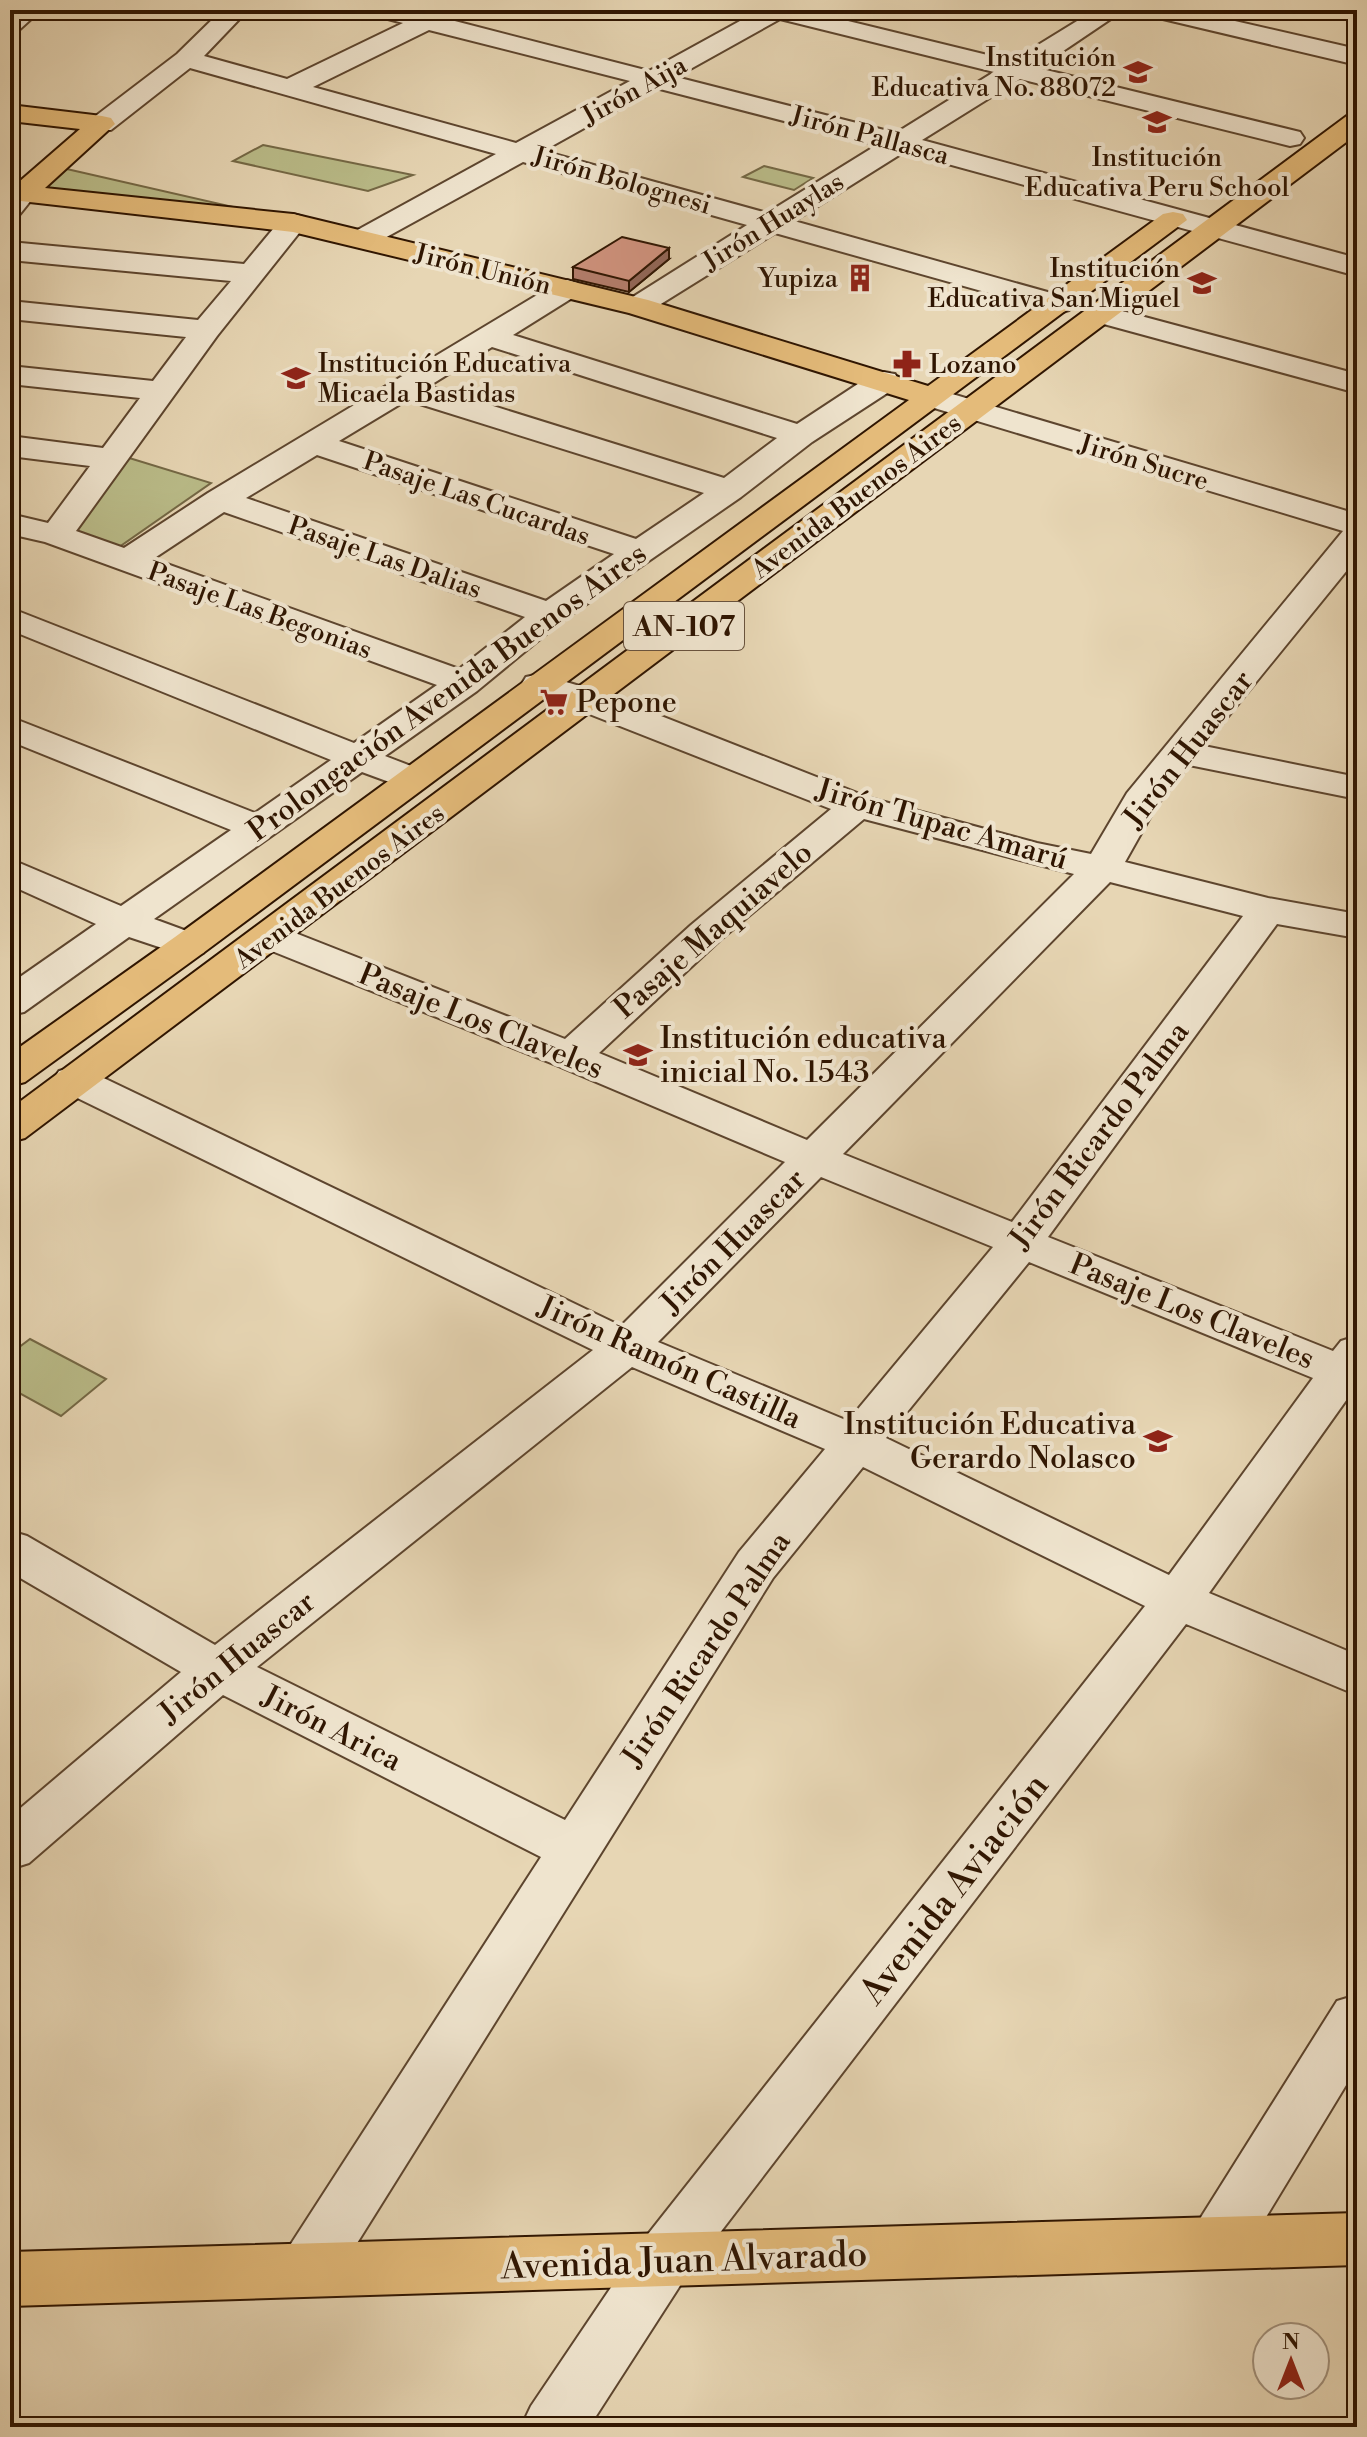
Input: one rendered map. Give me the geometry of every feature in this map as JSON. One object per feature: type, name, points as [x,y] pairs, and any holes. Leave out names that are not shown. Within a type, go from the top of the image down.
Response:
[{"type":"main road","name":"Avenida Buenos Aires","points":[[10,1073],[189,945],[1176,218],[1357,89]]},
{"type":"main road","points":[[10,113],[102,124]]},
{"type":"main road","name":"Avenida Buenos Aires","points":[[10,1129],[271,937],[1209,229],[1357,121]]},
{"type":"main road","points":[[16,201],[102,124]]},
{"type":"main road","name":"Jirón Unión","points":[[16,201],[269,218],[293,223],[638,306],[932,397]]},
{"type":"main road","name":"Avenida Juan Alvarado","points":[[10,2279],[1357,2239]]},
{"type":"street","points":[[10,25],[29,10]]},
{"type":"street","points":[[102,124],[186,59],[236,10]]},
{"type":"street","name":"Jirón Pallasca","points":[[382,10],[439,15],[654,79],[1357,267]]},
{"type":"street","points":[[776,10],[1290,138]]},
{"type":"street","name":"Jirón Aija","points":[[362,239],[776,10]]},
{"type":"street","name":"Jirón Huaylas","points":[[638,306],[1112,10]]},
{"type":"street","points":[[1155,10],[1357,57]]},
{"type":"street","points":[[292,87],[439,15]]},
{"type":"street","name":"Jirón Bolognesi","points":[[186,59],[1059,304]]},
{"type":"street","points":[[56,535],[206,330],[293,223]]},
{"type":"street","points":[[10,251],[252,274]]},
{"type":"street","points":[[127,561],[220,500],[567,289]]},
{"type":"street","points":[[10,310],[206,330]]},
{"type":"street","points":[[1100,314],[1357,384]]},
{"type":"street","points":[[490,337],[801,435]]},
{"type":"street","points":[[10,375],[164,391]]},
{"type":"street","name":"Prolongación Avenida Buenos Aires","points":[[10,1003],[464,683],[550,614],[729,490],[801,435],[884,381]]},
{"type":"street","points":[[402,388],[729,490]]},
{"type":"street","name":"Jirón Sucre","points":[[932,397],[1357,525]]},
{"type":"street","name":"Pasaje Las Cucardas","points":[[313,443],[640,552]]},
{"type":"street","points":[[10,446],[114,459]]},
{"type":"street","name":"Pasaje Las Dalias","points":[[220,500],[550,614]]},
{"type":"street","name":"Pasaje Las Begonias","points":[[10,524],[56,535],[464,683]]},
{"type":"street","name":"Jirón Huascar","points":[[10,1848],[218,1670],[627,1347],[1102,868],[1140,801],[1357,536]]},
{"type":"street","points":[[10,618],[411,779]]},
{"type":"street","name":"Jirón Tupac Amarú","points":[[539,685],[587,700],[857,806],[1033,854],[1102,868],[1267,910],[1357,926]]},
{"type":"street","points":[[10,728],[259,828]]},
{"type":"street","points":[[1180,752],[1357,788]]},
{"type":"street","name":"Pasaje Maquiavelo","points":[[571,1056],[705,933],[857,806]]},
{"type":"street","points":[[10,871],[124,922],[189,945]]},
{"type":"street","name":"Jirón Ricardo Palma","points":[[308,2269],[756,1565],[1021,1242],[1267,910]]},
{"type":"street","name":"Pasaje Los Claveles","points":[[271,937],[571,1056],[1021,1242],[1352,1368]]},
{"type":"street","name":"Jirón Ramón Castilla","points":[[74,1080],[627,1347],[855,1443],[1177,1600],[1357,1676]]},
{"type":"street","name":"Avenida Aviación","points":[[553,2427],[662,2262],[1177,1600],[1352,1368]]},
{"type":"street","name":"Jirón Arica","points":[[10,1549],[218,1670],[575,1850]]},
{"type":"street","points":[[1219,2241],[1357,2018]]},
{"type":"green space","points":[[263,145],[413,175],[368,191],[233,161]]},
{"type":"green space","points":[[764,166],[813,178],[794,190],[743,177]]},
{"type":"green space","points":[[58,167],[242,209],[238,213],[32,191]]},
{"type":"green space","points":[[126,457],[211,483],[109,554],[73,537]]},
{"type":"green space","points":[[30,1339],[106,1379],[61,1416],[10,1388],[10,1354]]},
{"type":"building","points":[[622,237],[669,248],[629,281],[573,267]]},
{"type":"place","name":"Institución Educativa No. 88072","points":[[1138,72]]},
{"type":"place","name":"Institución Educativa Peru School","points":[[1157,122]]},
{"type":"place","name":"Yupiza","points":[[860,278]]},
{"type":"place","name":"Institución Educativa San Miguel","points":[[1202,283]]},
{"type":"place","name":"Lozano","points":[[907,364]]},
{"type":"place","name":"Institución Educativa Micaela Bastidas","points":[[296,378]]},
{"type":"place","name":"Pepone","points":[[554,702]]},
{"type":"place","name":"Institución educativa inicial No. 1543","points":[[638,1055]]},
{"type":"place","name":"Institución Educativa Gerardo Nolasco","points":[[1158,1441]]}]
